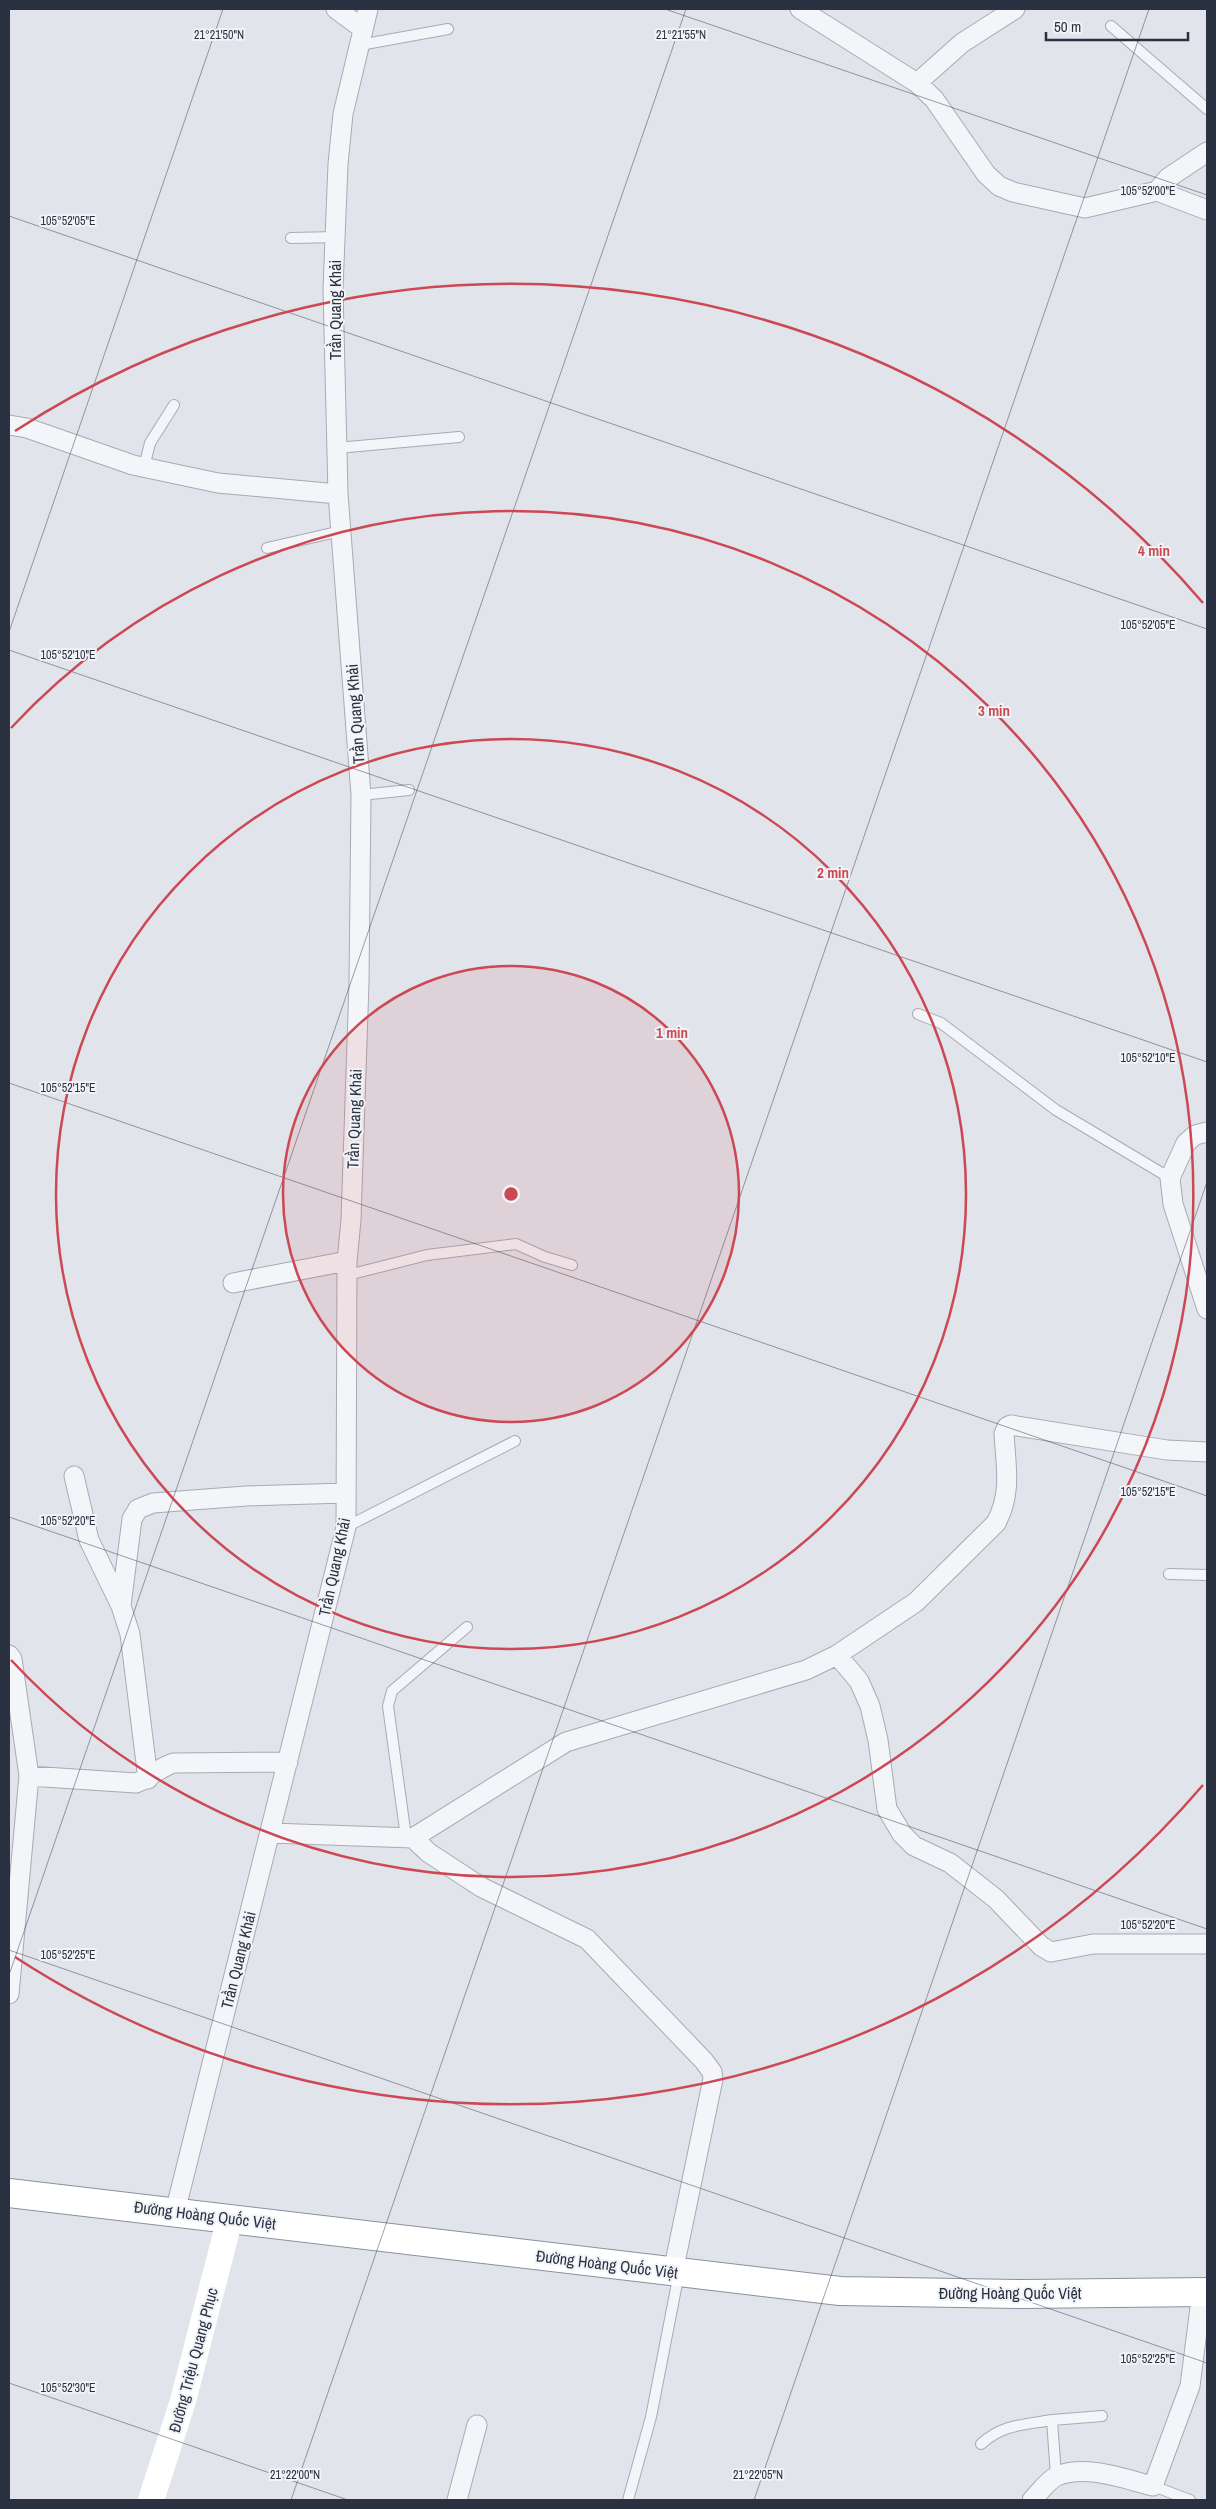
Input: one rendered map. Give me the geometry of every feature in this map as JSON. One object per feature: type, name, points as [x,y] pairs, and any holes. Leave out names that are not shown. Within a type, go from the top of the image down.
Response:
[{"type":"highway","name":"Đường Hoàng Quốc Việt","points":[[9,2193],[840,2290],[1023,2294],[1205,2292]]},
{"type":"main road","name":"Đường Triệu Quang Phục","points":[[151,2500],[183,2401],[230,2218]]},
{"type":"street","points":[[336,9],[361,37]]},
{"type":"street","name":"Trần Quang Khải","points":[[175,2212],[346,1527],[347,1268],[351,1220],[359,983],[361,795],[338,494],[334,290],[338,164],[343,114],[368,9]]},
{"type":"street","points":[[800,9],[917,83],[934,99],[986,174],[998,186],[1013,192],[1085,208],[1157,191],[1207,210]]},
{"type":"street","points":[[917,83],[962,43],[1015,9]]},
{"type":"street","points":[[1157,191],[1168,178],[1207,152]]},
{"type":"street","points":[[9,425],[27,428],[144,467],[233,486],[338,494]]},
{"type":"street","points":[[1207,1132],[1195,1135],[1186,1143],[1170,1178],[1173,1204],[1207,1309]]},
{"type":"street","points":[[233,1283],[347,1268]]},
{"type":"street","points":[[270,1833],[410,1838],[566,1742],[778,1679],[806,1670],[837,1655],[929,1591],[996,1524],[1004,1508],[1008,1490],[1004,1434],[1007,1426],[1015,1424],[1167,1450],[1207,1452]]},
{"type":"street","points":[[74,1476],[88,1540],[120,1606],[130,1634],[148,1779]]},
{"type":"street","points":[[120,1606],[132,1519],[138,1509],[153,1503],[246,1496],[346,1493]]},
{"type":"street","points":[[9,1655],[12,1659],[29,1776],[14,1883],[9,1994]]},
{"type":"street","points":[[837,1655],[859,1681],[870,1706],[878,1740],[888,1809],[902,1834],[914,1846],[950,1863],[996,1899],[1041,1946],[1052,1952],[1093,1944],[1207,1944]]},
{"type":"street","points":[[29,1776],[136,1783],[148,1779],[162,1766],[174,1763],[288,1762]]},
{"type":"street","points":[[410,1838],[429,1853],[481,1887],[587,1939],[709,2066],[713,2079],[676,2272]]},
{"type":"street","points":[[1032,2500],[1056,2476],[1090,2472],[1153,2486],[1190,2386],[1205,2292]]},
{"type":"street","points":[[457,2500],[477,2425]]},
{"type":"lane","points":[[1111,26],[1207,109]]},
{"type":"lane","points":[[361,37],[448,29]]},
{"type":"lane","points":[[291,238],[336,237]]},
{"type":"lane","points":[[144,467],[150,443],[174,406]]},
{"type":"lane","points":[[337,448],[459,437]]},
{"type":"lane","points":[[267,548],[341,531]]},
{"type":"lane","points":[[361,795],[410,790]]},
{"type":"lane","points":[[918,1014],[940,1023],[1056,1110],[1170,1178]]},
{"type":"lane","points":[[347,1268],[426,1255],[516,1244],[545,1257],[572,1265]]},
{"type":"lane","points":[[346,1527],[515,1441]]},
{"type":"lane","points":[[1169,1574],[1207,1576]]},
{"type":"lane","points":[[410,1838],[388,1706],[389,1698],[392,1691],[466,1627]]},
{"type":"lane","points":[[628,2500],[650,2418],[676,2272]]},
{"type":"lane","points":[[981,2444],[994,2432],[1008,2427],[1052,2420],[1102,2416]]},
{"type":"lane","points":[[1052,2420],[1056,2476]]},
{"type":"lane","points":[[1153,2486],[1190,2500]]}]
